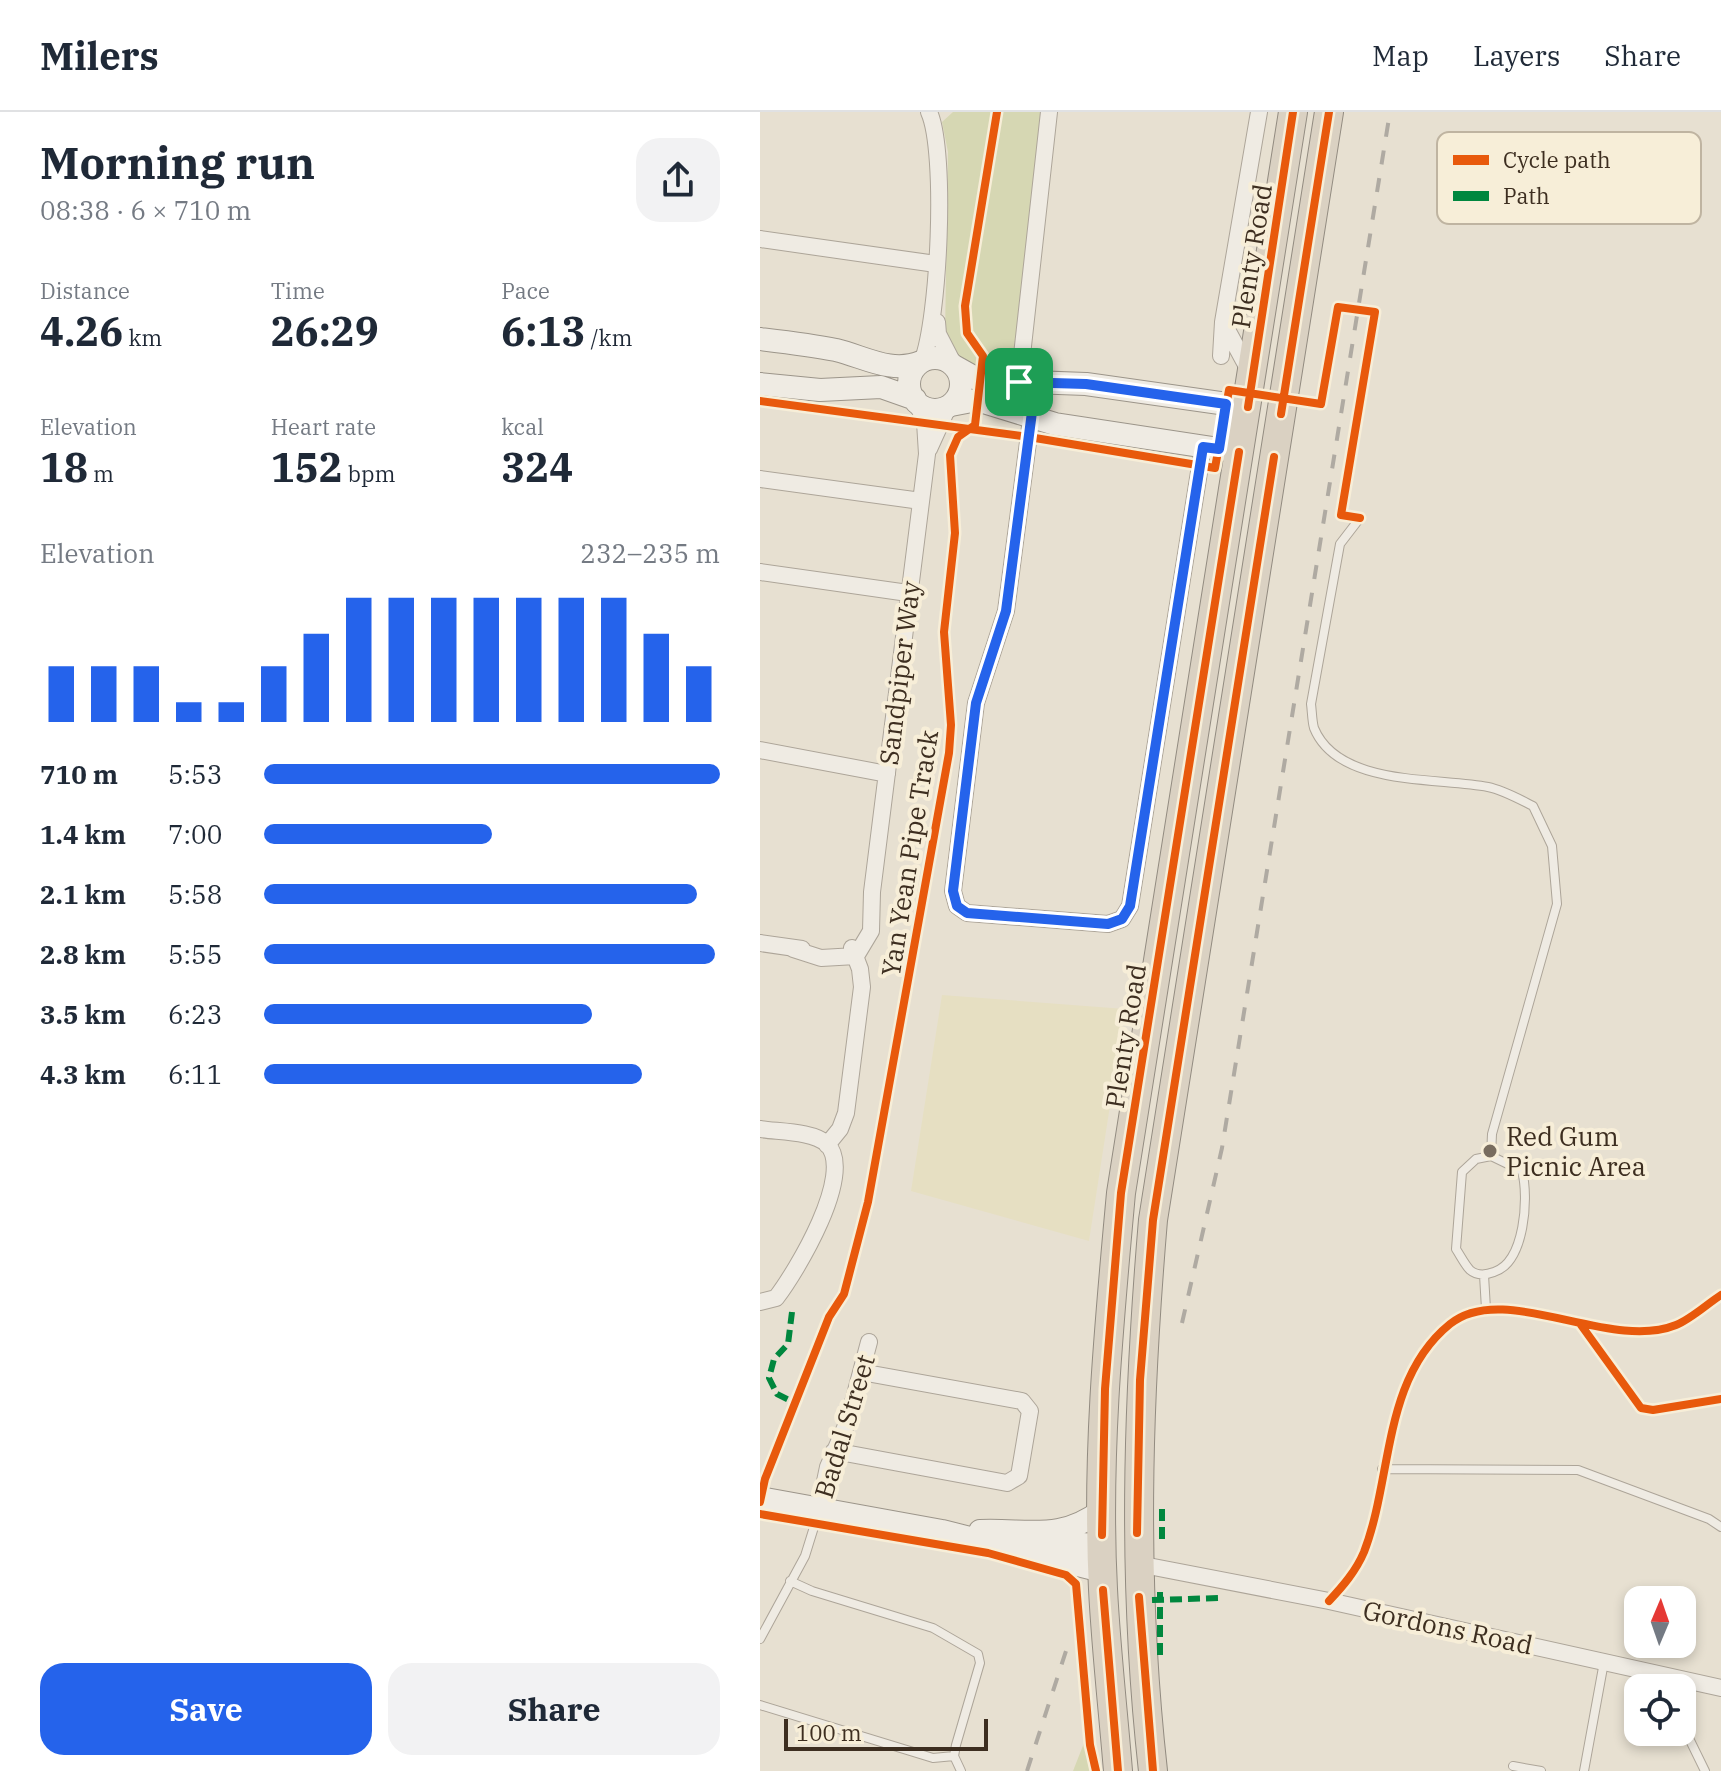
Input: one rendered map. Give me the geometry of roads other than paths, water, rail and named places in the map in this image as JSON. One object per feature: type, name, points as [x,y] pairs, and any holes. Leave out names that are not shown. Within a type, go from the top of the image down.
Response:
[{"type":"highway","name":"Plenty Road","points":[[1118,1771],[1102,1558],[1102,1510],[1108,1335],[1121,1193],[1293,112]]},
{"type":"highway","name":"Plenty Road","points":[[1153,1771],[1138,1564],[1140,1380],[1153,1220],[1329,112]]},
{"type":"highway","points":[[1248,407],[1281,414]]},
{"type":"highway","points":[[1239,452],[1274,457]]},
{"type":"highway","name":"Gordons Road","points":[[1102,1558],[1138,1564]]},
{"type":"street","points":[[921,112],[938,181]]},
{"type":"street","points":[[929,112],[939,146],[935,308],[938,334],[961,381],[957,398],[950,405]]},
{"type":"street","points":[[1049,112],[1019,382],[1032,407],[1031,419],[1006,611],[976,703],[953,891],[957,906],[967,913],[1108,924],[1122,919],[1130,906],[1203,447]]},
{"type":"street","name":"Plenty Road","points":[[1221,356],[1223,322],[1259,112]]},
{"type":"street","points":[[760,239],[936,264]]},
{"type":"street","points":[[915,400],[909,383],[922,362],[935,308]]},
{"type":"street","name":"Plenty Road","points":[[1223,322],[1252,375]]},
{"type":"street","points":[[760,339],[837,351],[889,367],[908,367],[938,358],[979,380],[1086,384],[1248,407]]},
{"type":"street","points":[[760,384],[820,390],[881,387],[935,410],[977,400],[1031,419],[1239,452]]},
{"type":"street","name":"Sandpiper Way","points":[[854,951],[871,931],[872,892],[927,454],[925,422],[915,400]]},
{"type":"street","name":"Sandpiper Way","points":[[927,454],[950,405]]},
{"type":"street","points":[[760,479],[921,501]]},
{"type":"street","points":[[760,572],[908,593]]},
{"type":"street","points":[[760,750],[887,774]]},
{"type":"street","points":[[760,943],[821,958],[854,951],[862,987],[846,1113],[840,1129],[827,1145]]},
{"type":"street","points":[[760,1129],[815,1138],[827,1145],[835,1165],[820,1220],[776,1298],[760,1302]]},
{"type":"street","name":"Badal Street","points":[[819,1510],[834,1451],[848,1421],[869,1342]]},
{"type":"street","points":[[834,1451],[1007,1483],[1019,1476],[1030,1411],[1022,1401],[861,1372]]},
{"type":"street","name":"Gordons Road","points":[[760,1498],[1102,1558]]},
{"type":"street","points":[[950,1531],[1060,1532],[1081,1525],[1102,1510]]},
{"type":"street","name":"Gordons Road","points":[[1138,1564],[1329,1601],[1604,1662],[1643,1674]]},
{"type":"street","name":"Gordons Road","points":[[1696,1685],[1721,1688]]},
{"type":"lane","points":[[1360,518],[1340,544],[1311,704],[1314,728],[1333,753],[1359,768],[1406,778],[1490,787],[1533,806],[1552,846],[1557,904],[1492,1134],[1491,1156]]},
{"type":"lane","points":[[1491,1156],[1522,1171],[1527,1190],[1518,1248],[1502,1270],[1484,1275],[1471,1271],[1456,1249],[1462,1172],[1476,1159],[1491,1156]]},
{"type":"lane","points":[[1484,1275],[1486,1309]]},
{"type":"lane","points":[[1329,1601],[1347,1581],[1364,1552],[1382,1469],[1414,1361],[1452,1322],[1486,1309],[1626,1332],[1675,1326],[1721,1295]]},
{"type":"lane","points":[[1382,1469],[1578,1470],[1709,1519],[1721,1527]]},
{"type":"lane","points":[[760,1639],[814,1534],[819,1510]]},
{"type":"lane","points":[[790,1581],[812,1591],[933,1628],[950,1640],[973,1648],[980,1663],[954,1756],[961,1771]]},
{"type":"lane","points":[[1584,1771],[1604,1662]]},
{"type":"lane","points":[[760,1705],[933,1758],[954,1756]]},
{"type":"lane","points":[[1693,1746],[1705,1771]]},
{"type":"lane","points":[[1513,1766],[1541,1771]]},
{"type":"railway","points":[[1182,1323],[1222,1148],[1390,112]]},
{"type":"railway","points":[[1027,1771],[1066,1651]]},
{"type":"place","name":"Red Gum Picnic Area","points":[[1490,1151]]}]
